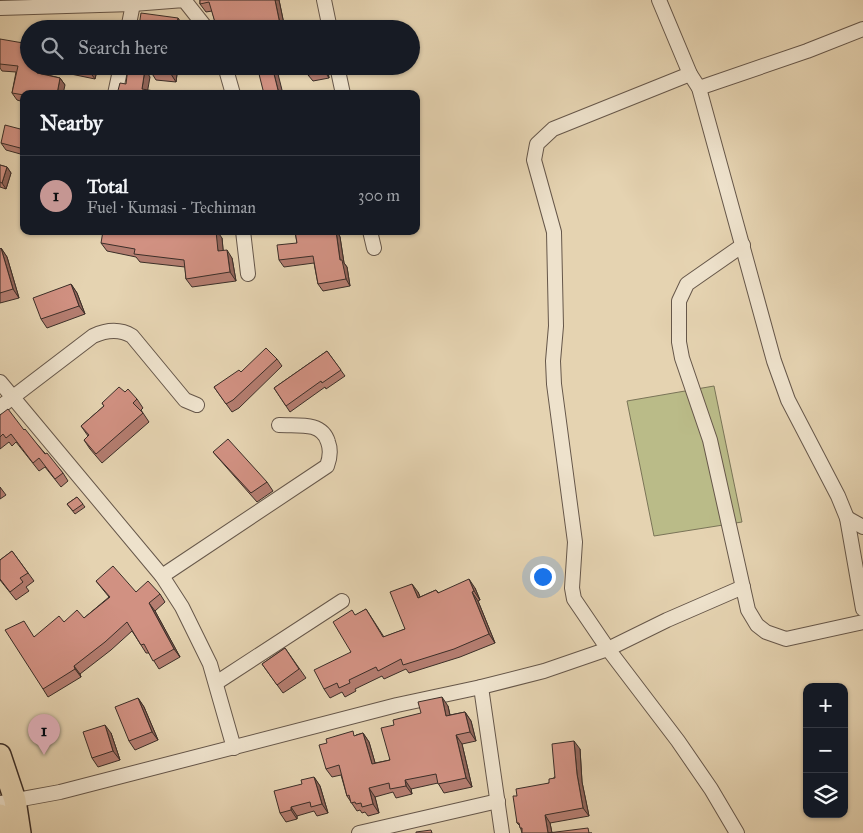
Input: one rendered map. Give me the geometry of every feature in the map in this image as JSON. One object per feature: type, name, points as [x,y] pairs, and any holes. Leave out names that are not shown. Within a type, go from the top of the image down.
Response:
[{"type":"highway","points":[[0,755],[5,806],[3,833]]},
{"type":"highway","points":[[5,806],[20,833]]},
{"type":"street","points":[[0,8],[133,4],[184,0],[200,20]]},
{"type":"street","points":[[324,0],[328,20]]},
{"type":"street","points":[[659,0],[690,74],[699,88],[774,361],[788,400],[838,496],[847,518],[863,600]]},
{"type":"street","points":[[130,20],[133,4]]},
{"type":"street","points":[[699,88],[807,51],[863,29]]},
{"type":"street","points":[[690,74],[553,129],[537,144],[534,160],[554,232],[556,326],[553,361],[554,384],[575,542],[572,588],[574,599],[608,649],[678,741],[711,789],[737,833]]},
{"type":"street","points":[[116,90],[119,75]]},
{"type":"street","points":[[228,75],[232,90]]},
{"type":"street","points":[[339,75],[342,90]]},
{"type":"street","points":[[243,235],[248,274]]},
{"type":"street","points":[[371,235],[374,248]]},
{"type":"street","points":[[743,245],[687,284],[679,300],[679,342],[682,358],[710,440],[748,610],[757,625],[766,632],[786,639],[863,622]]},
{"type":"street","points":[[0,407],[93,336],[104,331],[124,331],[132,336],[185,400],[196,405]]},
{"type":"street","points":[[0,382],[162,576],[182,607],[210,664],[234,748]]},
{"type":"street","points":[[162,576],[327,466],[330,458],[326,434],[317,428],[279,425]]},
{"type":"street","points":[[847,518],[863,527]]},
{"type":"street","points":[[5,806],[397,705],[544,671],[608,649],[667,620],[743,587]]},
{"type":"street","points":[[216,683],[342,602]]},
{"type":"street","points":[[481,687],[502,833]]},
{"type":"street","points":[[359,833],[498,801]]},
{"type":"green space","points":[[714,386],[742,522],[654,536],[627,401]]},
{"type":"building","points":[[200,0],[275,0],[279,20],[214,20],[209,2],[200,4]]},
{"type":"building","points":[[141,13],[178,18],[178,20],[140,20]]},
{"type":"building","points":[[0,39],[20,42],[20,75],[46,75],[60,78],[58,90],[20,90],[20,94],[12,93],[18,66],[0,64]]},
{"type":"building","points":[[127,75],[144,75],[142,89],[148,90],[118,90],[120,83],[126,84]]},
{"type":"building","points":[[259,75],[274,75],[278,90],[263,90]]},
{"type":"building","points":[[5,125],[20,129],[20,148],[1,143]]},
{"type":"building","points":[[0,165],[7,167],[2,183],[0,182]]},
{"type":"building","points":[[102,235],[216,235],[218,251],[227,250],[230,272],[186,279],[184,260],[134,254],[135,249],[101,243]]},
{"type":"building","points":[[296,235],[337,235],[340,260],[342,260],[346,279],[318,284],[313,256],[279,260],[277,245],[297,243]]},
{"type":"building","points":[[0,249],[13,289],[0,293]]},
{"type":"building","points":[[71,284],[79,306],[41,319],[33,298]]},
{"type":"building","points":[[266,348],[277,359],[233,400],[226,404],[214,387],[239,370],[241,372]]},
{"type":"building","points":[[327,351],[341,370],[322,383],[321,381],[286,406],[274,388]]},
{"type":"building","points":[[119,387],[125,392],[128,389],[137,399],[133,403],[143,413],[96,454],[84,440],[89,435],[81,426],[104,406],[102,403]]},
{"type":"building","points":[[8,409],[24,430],[45,454],[47,453],[63,473],[55,479],[39,458],[33,463],[11,434],[6,438],[3,434],[0,437],[0,415]]},
{"type":"building","points":[[228,439],[267,482],[251,493],[213,452]]},
{"type":"building","points":[[77,497],[83,504],[73,511],[67,504]]},
{"type":"building","points":[[12,551],[28,573],[20,578],[23,582],[10,592],[0,579],[0,560]]},
{"type":"building","points":[[113,566],[136,592],[148,581],[160,594],[149,603],[174,649],[153,661],[144,644],[141,645],[127,622],[74,666],[75,669],[43,689],[5,630],[24,621],[34,637],[59,616],[64,622],[77,610],[84,618],[110,597],[96,581]]},
{"type":"building","points":[[469,579],[474,591],[472,592],[489,634],[454,649],[403,665],[401,659],[378,671],[376,667],[349,680],[350,683],[339,688],[337,683],[324,689],[314,670],[351,652],[333,622],[352,610],[355,615],[366,609],[383,637],[405,629],[390,592],[412,584],[418,598],[436,590],[438,593]]},
{"type":"building","points":[[285,648],[299,669],[277,685],[262,664]]},
{"type":"building","points":[[442,697],[446,716],[465,712],[470,732],[456,735],[466,778],[438,784],[436,774],[405,780],[406,786],[390,789],[389,783],[369,788],[373,804],[362,807],[361,803],[351,803],[349,795],[347,796],[339,765],[326,769],[319,745],[327,743],[326,739],[353,731],[354,736],[363,733],[372,764],[390,760],[381,728],[394,725],[393,720],[421,713],[418,702]]},
{"type":"building","points":[[138,698],[152,732],[129,741],[115,707]]},
{"type":"building","points":[[105,725],[113,751],[92,758],[83,732]]},
{"type":"building","points":[[574,741],[583,808],[545,815],[548,833],[522,833],[522,828],[517,823],[513,796],[517,796],[516,789],[549,783],[549,779],[555,778],[552,744]]},
{"type":"building","points":[[314,777],[322,804],[311,807],[310,802],[291,807],[291,810],[280,813],[274,791],[302,784],[301,780]]},
{"type":"building","points":[[588,828],[589,833],[548,833]]},
{"type":"building","points":[[431,830],[432,833],[416,833],[416,832]]},
{"type":"place","name":"Total","points":[[44,755]]}]
